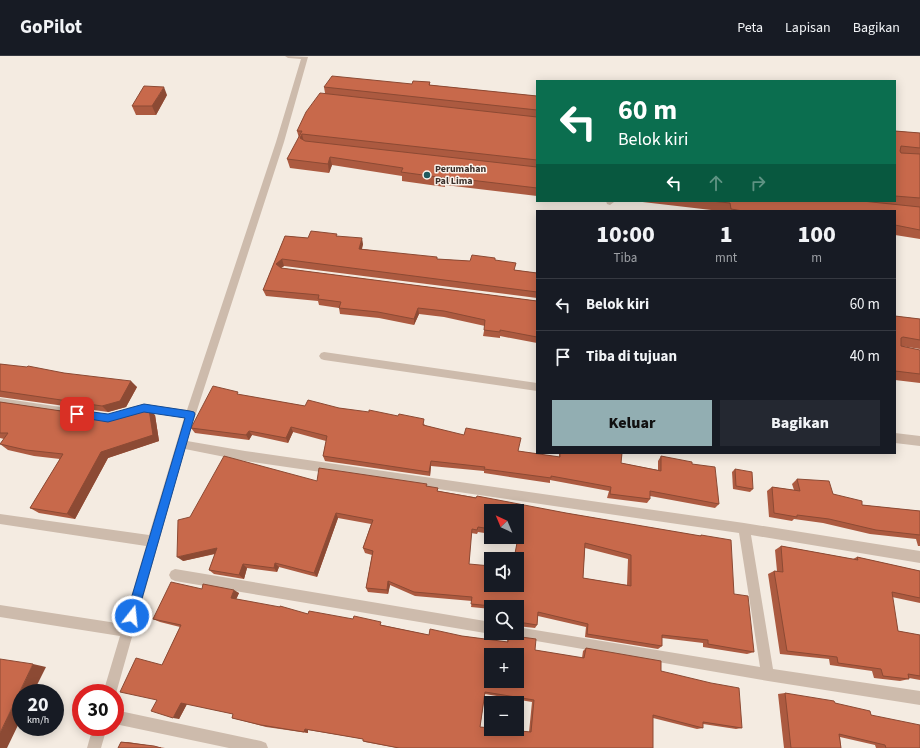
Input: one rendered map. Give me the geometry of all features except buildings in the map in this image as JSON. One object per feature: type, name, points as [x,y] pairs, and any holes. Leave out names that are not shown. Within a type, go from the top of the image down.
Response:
[{"type":"street","points":[[113,684],[190,414],[280,142],[305,57],[288,56]]},
{"type":"street","points":[[324,356],[536,387]]},
{"type":"street","points":[[0,402],[108,418],[144,408],[190,414]]},
{"type":"street","points":[[896,438],[920,441]]},
{"type":"street","points":[[181,444],[245,456],[744,528],[920,557]]},
{"type":"street","points":[[0,519],[153,541]]},
{"type":"street","points":[[744,528],[768,675]]},
{"type":"street","points":[[175,576],[484,627]]},
{"type":"street","points":[[0,611],[128,632]]},
{"type":"street","points":[[524,634],[768,675],[920,698]]},
{"type":"street","points":[[124,719],[261,748]]},
{"type":"street","points":[[94,748],[97,736]]},
{"type":"place","name":"Perumahan Pal Lima","points":[[427,175]]},
{"type":"route","points":[[77,414],[108,418],[144,408],[190,414],[132,616]]}]
